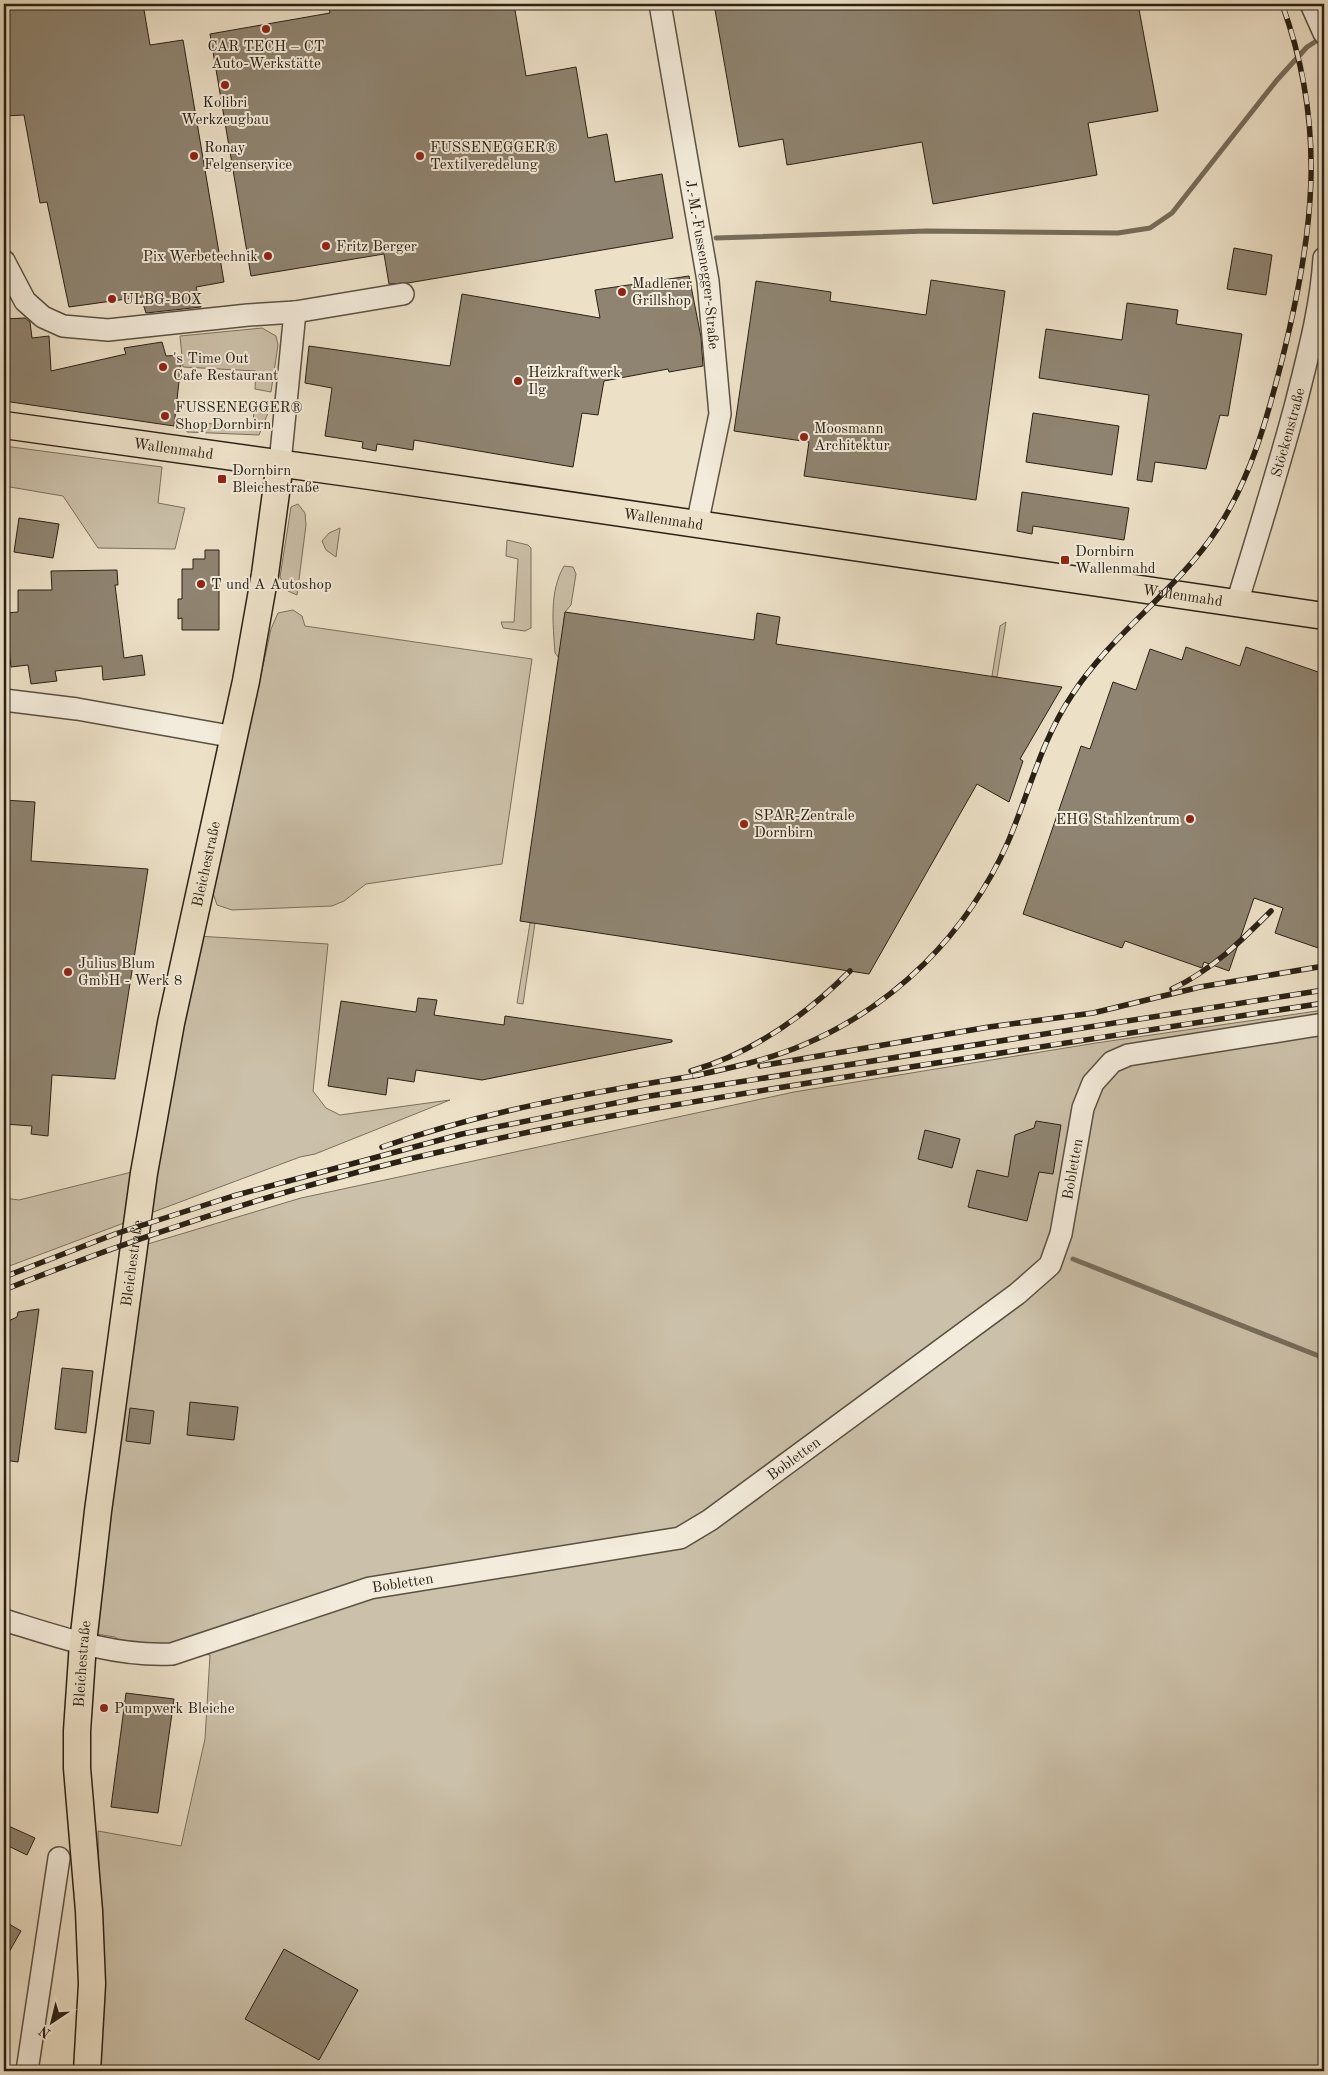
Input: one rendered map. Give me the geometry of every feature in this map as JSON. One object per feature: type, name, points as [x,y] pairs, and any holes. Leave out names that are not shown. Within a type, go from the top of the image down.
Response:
[{"type":"main road","name":"Wallenmahd","points":[[4,425],[1324,616]]},
{"type":"main road","name":"Bleichestraße","points":[[87,2071],[92,1984],[89,1911],[76,1768],[83,1643],[98,1511],[144,1173],[171,1023],[235,737],[263,589],[280,464]]},
{"type":"street","name":"J.-M.-Fussenegger-Straße","points":[[660,4],[708,281],[720,414],[698,525]]},
{"type":"street","name":"Stöckenstraße","points":[[1236,604],[1276,478],[1309,353],[1322,295],[1324,258]]},
{"type":"street","points":[[4,261],[25,301],[43,316],[63,326],[108,330],[248,315],[295,312],[403,294]]},
{"type":"street","points":[[280,464],[295,312]]},
{"type":"street","points":[[4,700],[78,709],[235,737]]},
{"type":"street","name":"Bobletten","points":[[4,1620],[118,1652],[144,1656],[172,1654],[370,1588],[680,1538],[710,1520],[1001,1306],[1050,1265],[1061,1234],[1083,1108],[1093,1083],[1112,1062],[1128,1055],[1324,1024]]},
{"type":"street","points":[[27,2071],[59,1858]]},
{"type":"shaded area","points":[[262,328],[276,336],[278,345],[271,392],[255,389],[256,371],[183,367],[180,336]]},
{"type":"shaded area","points":[[254,407],[270,408],[259,435],[187,432],[188,422],[253,427]]},
{"type":"shaded area","points":[[4,446],[162,467],[158,503],[185,508],[175,549],[98,548],[63,496],[4,486]]},
{"type":"shaded area","points":[[298,504],[305,513],[306,525],[297,595],[288,591],[280,577],[291,507]]},
{"type":"shaded area","points":[[340,528],[336,557],[326,550],[322,541],[329,533]]},
{"type":"shaded area","points":[[507,540],[528,545],[531,548],[531,628],[525,631],[503,628],[501,622],[514,622],[518,559],[506,556]]},
{"type":"shaded area","points":[[564,566],[573,567],[576,574],[571,605],[565,612],[559,658],[555,653],[553,608],[556,586]]},
{"type":"shaded area","points":[[293,610],[302,616],[305,626],[532,659],[502,864],[366,884],[344,901],[332,906],[232,910],[217,905],[213,893],[271,629],[278,613]]},
{"type":"shaded area","points":[[1006,622],[997,677],[992,676],[1000,626]]},
{"type":"shaded area","points":[[530,923],[535,923],[523,1004],[517,1003]]},
{"type":"shaded area","points":[[197,936],[328,944],[313,1091],[326,1108],[340,1115],[450,1100],[315,1154],[300,1157],[4,1268],[4,1198],[19,1200],[148,1168]]},
{"type":"shaded area","points":[[1324,1010],[1324,2071],[98,2071],[102,1986],[98,1831],[181,1846],[205,1739],[210,1655],[120,1641],[115,1637],[89,1633],[141,1246],[301,1198],[794,1092],[1096,1043]]},
{"type":"building","points":[[36,4],[143,4],[150,45],[183,40],[224,282],[196,287],[201,307],[146,313],[141,297],[69,307],[47,202],[40,203],[24,115],[4,116],[4,9]]},
{"type":"building","name":"FUSSENEGGER® Textilveredelung","points":[[328,4],[514,4],[526,76],[576,67],[588,138],[607,134],[615,182],[662,174],[673,238],[408,283],[389,284],[384,254],[251,276],[210,34],[330,13]]},
{"type":"building","points":[[714,4],[1138,4],[1158,111],[1088,123],[1097,175],[933,204],[922,142],[787,165],[783,139],[739,147]]},
{"type":"building","points":[[1234,248],[1272,255],[1266,295],[1227,289]]},
{"type":"building","points":[[689,276],[701,337],[703,366],[669,372],[668,369],[604,381],[598,415],[582,413],[573,467],[414,440],[413,450],[377,444],[376,451],[362,448],[363,442],[325,436],[332,388],[305,383],[309,346],[450,366],[462,294],[600,318],[595,290]]},
{"type":"building","points":[[931,280],[1005,291],[976,500],[804,476],[809,442],[734,431],[756,281],[831,292],[830,301],[926,315]]},
{"type":"building","points":[[1127,303],[1178,310],[1176,324],[1242,334],[1228,416],[1220,415],[1206,469],[1155,462],[1152,482],[1137,480],[1149,395],[1039,378],[1046,329],[1122,340]]},
{"type":"building","points":[[25,318],[30,322],[32,338],[49,336],[51,371],[126,354],[124,348],[162,342],[166,356],[182,355],[174,426],[4,401],[4,319]]},
{"type":"building","points":[[1033,413],[1119,426],[1112,475],[1026,462]]},
{"type":"building","points":[[1022,492],[1129,508],[1124,540],[1033,526],[1032,534],[1017,531]]},
{"type":"building","points":[[19,518],[59,524],[53,558],[14,552]]},
{"type":"building","name":"T und A Autoshop","points":[[205,550],[219,550],[219,630],[182,630],[182,618],[178,619],[178,599],[182,599],[182,569],[193,569],[193,559],[205,559]]},
{"type":"building","points":[[117,570],[118,585],[115,585],[124,658],[142,655],[145,675],[103,680],[102,666],[55,671],[57,681],[31,684],[28,665],[11,667],[5,613],[18,612],[18,590],[52,590],[51,571]]},
{"type":"building","name":"SPAR-Zentrale Dornbirn","points":[[565,612],[754,640],[757,613],[780,617],[776,644],[1062,687],[1020,759],[1023,761],[1009,802],[977,784],[869,974],[520,921]]},
{"type":"building","name":"EHG Stahlzentrum","points":[[1186,647],[1240,666],[1246,647],[1324,674],[1324,950],[1275,933],[1283,908],[1254,898],[1229,971],[1204,962],[1202,968],[1125,941],[1122,948],[1023,914],[1081,746],[1090,749],[1113,682],[1136,690],[1150,649],[1182,660]]},
{"type":"building","name":"Julius Blum GmbH - Werk 8","points":[[4,800],[35,802],[31,861],[148,869],[115,1079],[52,1075],[48,1136],[31,1134],[32,1126],[4,1124]]},
{"type":"building","points":[[418,998],[437,1000],[434,1015],[504,1025],[505,1016],[672,1040],[672,1042],[482,1080],[416,1070],[414,1082],[388,1078],[386,1095],[328,1086],[341,1001],[416,1012]]},
{"type":"building","points":[[1036,1121],[1061,1125],[1053,1174],[1039,1172],[1027,1221],[968,1207],[977,1170],[1008,1177],[1015,1135],[1034,1128]]},
{"type":"building","points":[[925,1130],[960,1139],[952,1168],[918,1159]]},
{"type":"building","points":[[39,1309],[18,1462],[4,1460],[4,1323],[17,1317],[18,1312]]},
{"type":"building","points":[[62,1368],[93,1371],[86,1433],[55,1429]]},
{"type":"building","points":[[190,1402],[238,1407],[234,1440],[187,1435]]},
{"type":"building","points":[[130,1408],[154,1411],[150,1444],[126,1441]]},
{"type":"building","points":[[126,1693],[174,1699],[158,1813],[111,1807]]},
{"type":"building","points":[[4,1824],[35,1838],[27,1855],[4,1844]]},
{"type":"building","points":[[4,1921],[21,1931],[4,1961]]},
{"type":"building","points":[[284,1949],[358,1990],[319,2060],[245,2019]]},
{"type":"waterway","points":[[716,238],[927,231],[1118,233],[1150,228],[1172,213],[1277,80],[1307,47],[1321,38]]},
{"type":"waterway","points":[[1073,1259],[1324,1358]]},
{"type":"railway","points":[[693,1076],[735,1067],[776,1055],[837,1029],[868,1010],[925,963],[972,907],[991,876],[1016,824],[1036,767],[1052,730],[1072,695],[1106,652],[1202,551],[1230,509],[1249,468],[1270,404],[1293,314],[1308,225],[1311,182],[1306,95],[1296,50],[1282,4]]},
{"type":"railway","points":[[1172,989],[1213,964],[1271,911]]},
{"type":"railway","points":[[760,1066],[989,1027],[1093,1013],[1200,987],[1324,966]]},
{"type":"railway","points":[[691,1071],[736,1054],[777,1031],[815,1003],[850,971]]},
{"type":"railway","points":[[4,1277],[115,1234],[233,1196],[462,1134],[650,1096],[1324,990]]},
{"type":"railway","points":[[4,1290],[174,1227],[289,1191],[406,1160],[511,1136],[741,1094],[1324,1003]]},
{"type":"railway","points":[[382,1147],[461,1123],[539,1104],[699,1075]]},
{"type":"place","name":"CAR TECH – CT Auto-Werkstätte","points":[[266,29]]},
{"type":"place","name":"Kolibri Werkzeugbau","points":[[225,85]]},
{"type":"place","name":"Ronay Felgenservice","points":[[194,156]]},
{"type":"place","name":"FUSSENEGGER® Textilveredelung","points":[[420,156]]},
{"type":"place","name":"Fritz Berger","points":[[326,246]]},
{"type":"place","name":"Pix Werbetechnik","points":[[268,256]]},
{"type":"place","name":"Madlener Grillshop","points":[[622,292]]},
{"type":"place","name":"ULBG-BOX","points":[[112,299]]},
{"type":"place","name":"'s Time Out Cafe Restaurant","points":[[163,367]]},
{"type":"place","name":"Heizkraftwerk Ilg","points":[[518,381]]},
{"type":"place","name":"FUSSENEGGER® Shop Dornbirn","points":[[165,416]]},
{"type":"place","name":"Moosmann Architektur","points":[[804,437]]},
{"type":"place","name":"Dornbirn Bleichestraße","points":[[222,479]]},
{"type":"place","name":"Dornbirn Wallenmahd","points":[[1065,560]]},
{"type":"place","name":"T und A Autoshop","points":[[201,584]]},
{"type":"place","name":"EHG Stahlzentrum","points":[[1190,819]]},
{"type":"place","name":"SPAR-Zentrale Dornbirn","points":[[744,824]]},
{"type":"place","name":"Julius Blum GmbH - Werk 8","points":[[68,972]]},
{"type":"place","name":"Pumpwerk Bleiche","points":[[104,1708]]}]
